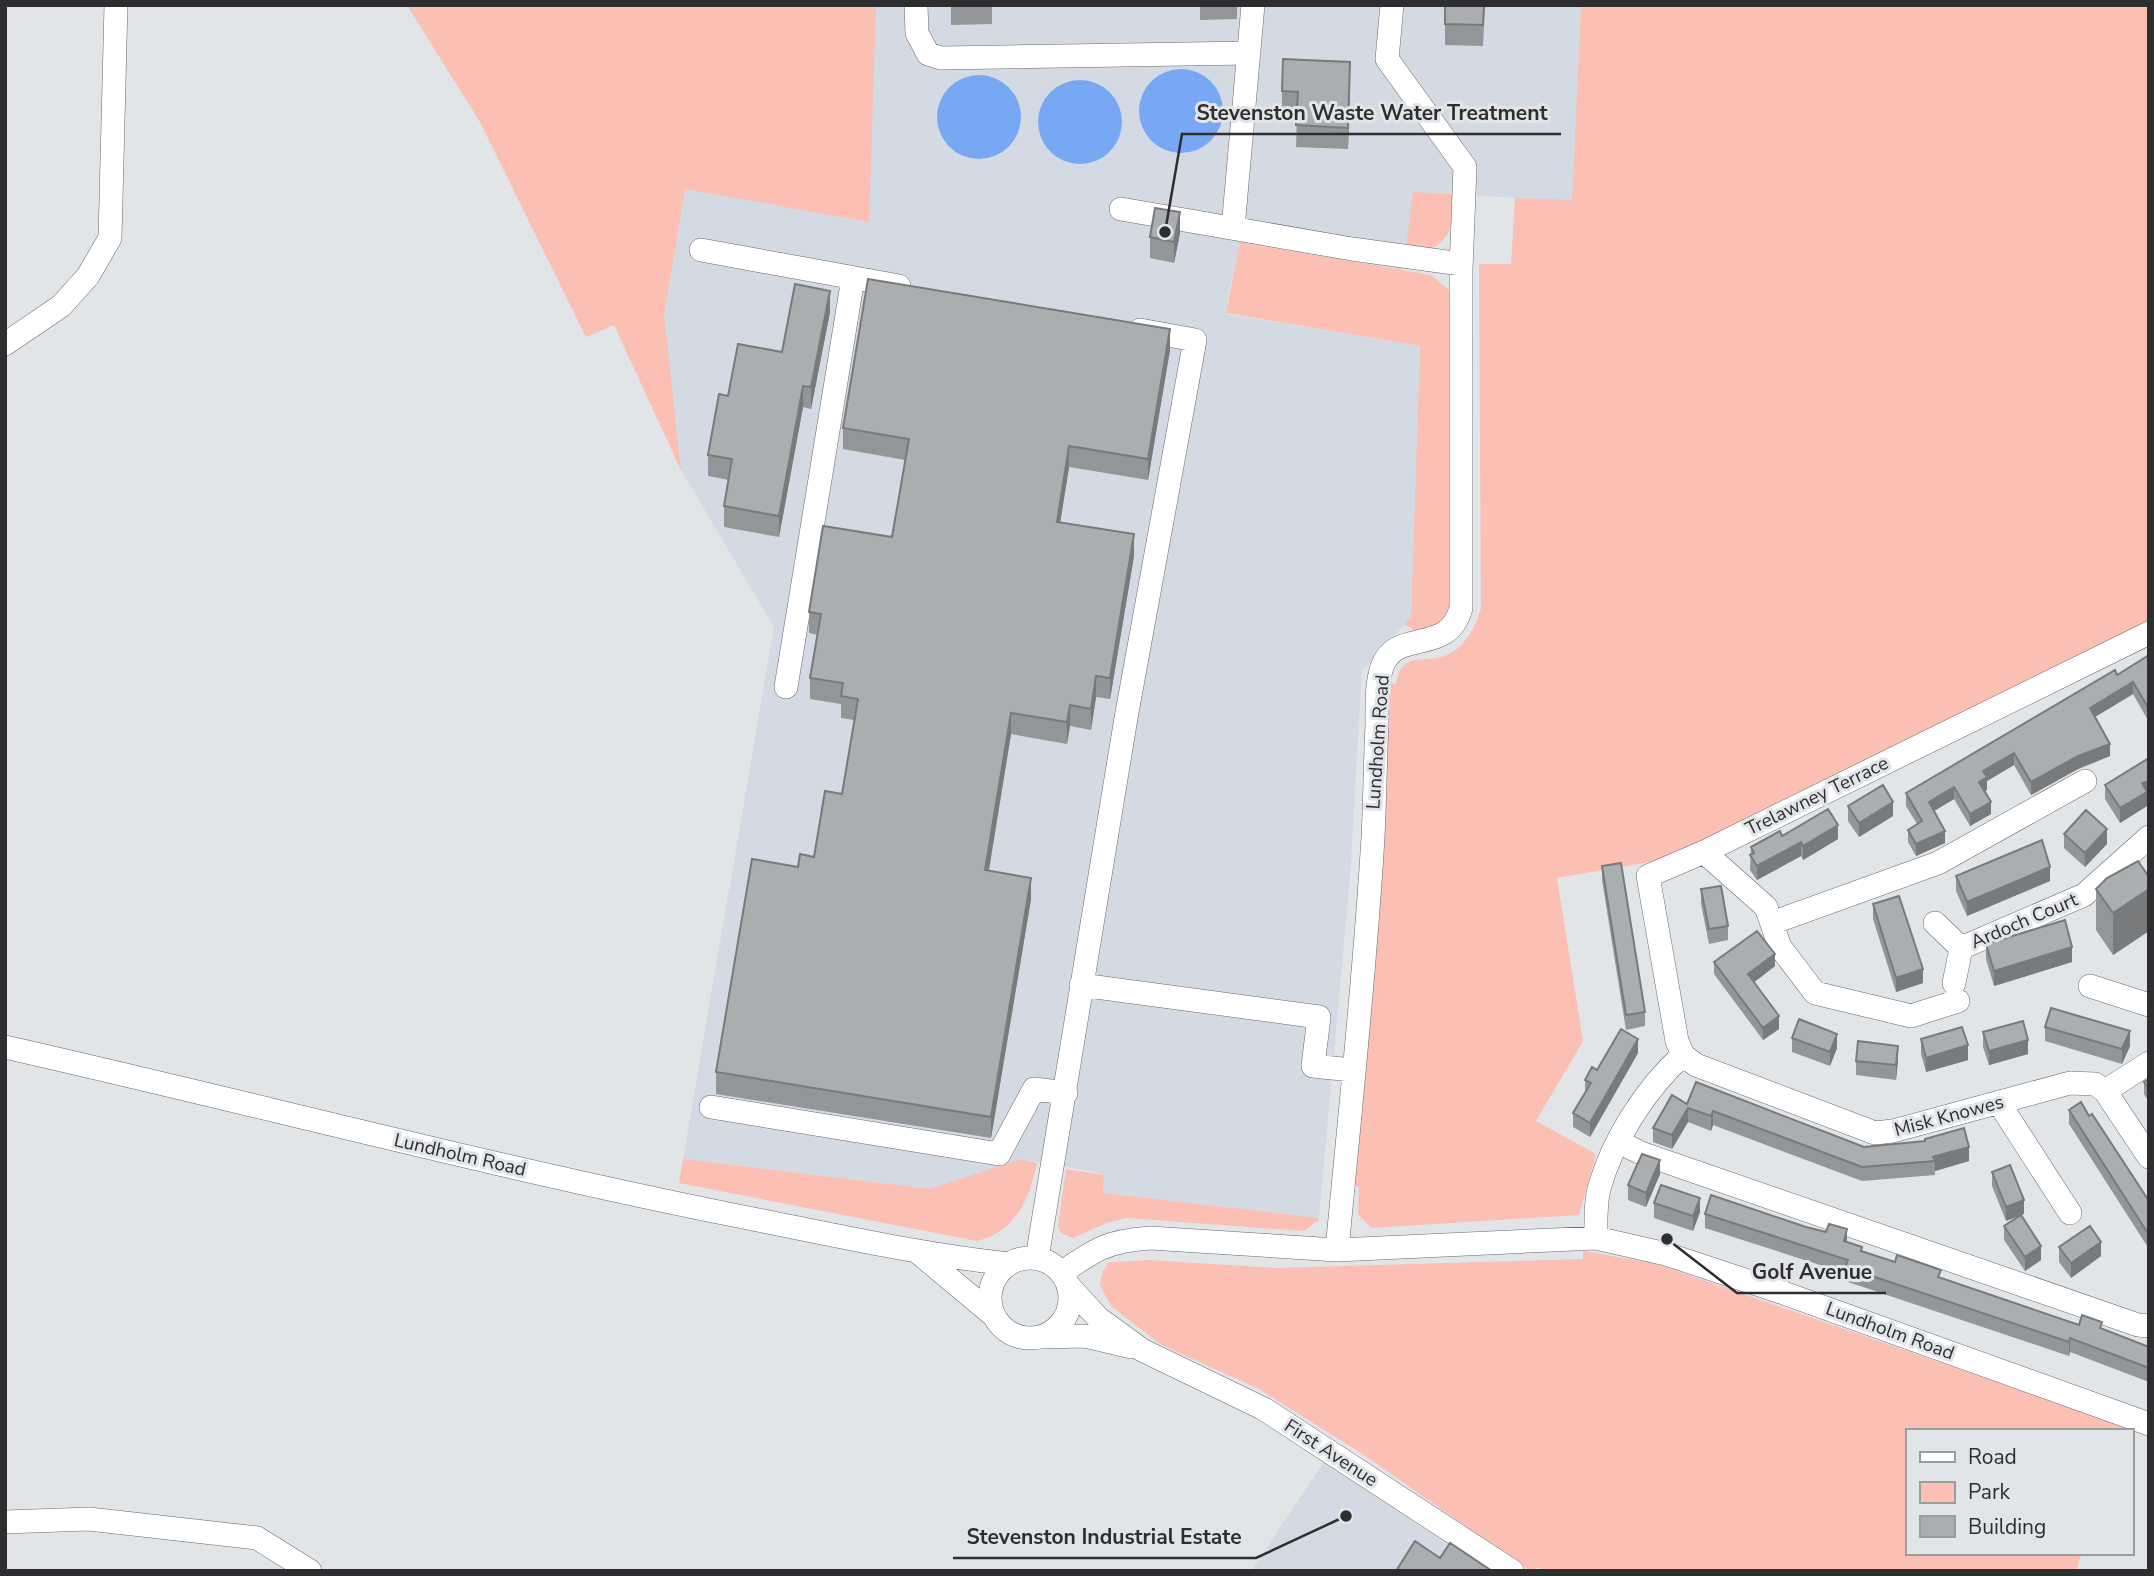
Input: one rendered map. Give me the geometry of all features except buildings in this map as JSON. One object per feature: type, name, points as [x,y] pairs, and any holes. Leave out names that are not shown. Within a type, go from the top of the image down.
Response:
[{"type":"street","points":[[5,344],[61,306],[88,275],[110,238],[116,5]]},
{"type":"street","points":[[916,5],[918,33],[928,54],[941,58],[1248,53]]},
{"type":"street","points":[[1233,228],[1253,5]]},
{"type":"street","name":"Lundholm Road","points":[[1336,1250],[1373,837],[1381,668],[1386,659],[1406,644],[1443,636],[1457,620],[1461,608],[1461,264],[1465,167],[1387,59],[1392,5]]},
{"type":"street","points":[[1121,209],[1461,264]]},
{"type":"street","points":[[701,250],[922,290]]},
{"type":"street","points":[[786,687],[853,278]]},
{"type":"street","points":[[1042,1336],[1060,1326],[1069,1314],[1065,1279],[1051,1263],[1037,1258],[1066,1093],[1080,985],[1195,340],[1113,325]]},
{"type":"street","name":"Trelawney Terrace","points":[[1683,1055],[1677,1041],[1648,876],[1704,852],[2149,633]]},
{"type":"street","points":[[1704,852],[1766,907],[1772,923],[1938,863],[2085,781]]},
{"type":"street","name":"Ardoch Court","points":[[1961,948],[2084,895],[2149,838]]},
{"type":"street","name":"Ardoch Court","points":[[1772,923],[1780,947],[1815,993],[1912,1016],[1956,992],[1961,948]]},
{"type":"street","name":"Ardoch Court","points":[[1935,923],[1961,948]]},
{"type":"street","points":[[1080,985],[1318,1017],[1313,1066],[1352,1070]]},
{"type":"street","points":[[2090,986],[2149,1005]]},
{"type":"street","name":"Lundholm Road","points":[[5,1047],[264,1110],[656,1199],[917,1252],[1009,1264],[1037,1258]]},
{"type":"street","points":[[1596,1238],[1599,1191],[1619,1142],[1664,1072],[1683,1055]]},
{"type":"street","name":"Misk Knowes","points":[[1683,1055],[1696,1065],[1875,1132],[1893,1131],[2070,1083],[2095,1084],[2105,1091]]},
{"type":"street","points":[[2149,1063],[2105,1091],[2149,1157]]},
{"type":"street","points":[[711,1107],[999,1154],[1034,1089],[1066,1093]]},
{"type":"street","points":[[1999,1103],[2070,1213]]},
{"type":"street","points":[[1619,1142],[1654,1158],[2138,1325],[2149,1326]]},
{"type":"street","name":"Lundholm Road","points":[[1065,1279],[1102,1245],[1126,1239],[1150,1238],[1336,1250],[1596,1238],[1666,1254],[1781,1292],[2149,1424]]},
{"type":"street","name":"Lundholm Road","points":[[917,1252],[993,1315],[1002,1327],[1014,1335],[1042,1336]]},
{"type":"street","points":[[993,1315],[990,1301],[992,1283],[1009,1264]]},
{"type":"street","name":"First Avenue","points":[[1065,1279],[1098,1318],[1142,1350],[1264,1409],[1512,1571]]},
{"type":"street","name":"First Avenue","points":[[1042,1336],[1084,1336],[1142,1350]]},
{"type":"street","points":[[5,1522],[89,1518],[257,1538],[310,1571]]},
{"type":"shaded area","points":[[407,5],[1581,5],[1572,201],[1414,192],[1403,270],[1241,242],[1229,290],[1226,314],[1420,346],[1411,617],[1362,671],[1350,877],[1319,1218],[1103,1193],[1104,1174],[1021,1159],[930,1189],[683,1159],[774,627],[681,470],[614,325],[586,337],[480,122]]},
{"type":"shaded area","points":[[1324,1462],[1487,1571],[1251,1571]]},
{"type":"green space","points":[[407,5],[876,5],[869,222],[685,189],[664,315],[681,470],[614,325],[586,337],[480,122]]},
{"type":"green space","points":[[1581,5],[2149,5],[2149,624],[1661,860],[1557,878],[1583,1041],[1536,1121],[1596,1154],[1579,1215],[1371,1228],[1358,1214],[1359,1187],[1353,1185],[1391,683],[1396,684],[1402,667],[1407,663],[1441,657],[1456,650],[1472,631],[1481,608],[1479,264],[1511,264],[1515,198],[1572,200]]},
{"type":"green space","points":[[1413,192],[1454,194],[1452,221],[1447,235],[1442,242],[1426,251],[1406,248]]},
{"type":"green space","points":[[1240,242],[1431,275],[1450,291],[1450,608],[1437,624],[1416,631],[1404,624],[1411,616],[1420,346],[1226,313]]},
{"type":"green space","points":[[683,1159],[930,1189],[1021,1159],[1037,1163],[1030,1189],[1019,1212],[1001,1230],[977,1241],[679,1183]]},
{"type":"green space","points":[[1066,1169],[1104,1175],[1103,1193],[1319,1218],[1303,1231],[1127,1218],[1107,1223],[1073,1238],[1061,1233],[1058,1226]]},
{"type":"green space","points":[[1583,1251],[1657,1264],[2129,1428],[1906,1429],[1906,1555],[2081,1555],[2076,1571],[1544,1571],[1539,1567],[1530,1571],[1361,1453],[1259,1389],[1160,1344],[1111,1306],[1100,1285],[1102,1273],[1109,1262],[1149,1260],[1275,1268],[1583,1259]]},
{"type":"water","points":[[1181,69],[1197,72],[1211,81],[1220,95],[1223,111],[1220,127],[1211,141],[1197,150],[1181,153],[1165,150],[1151,141],[1142,127],[1139,111],[1142,95],[1151,81],[1165,72]]},
{"type":"water","points":[[979,75],[995,78],[1009,87],[1018,101],[1021,117],[1018,133],[1009,147],[995,156],[979,159],[963,156],[949,147],[940,133],[937,117],[940,101],[949,87],[963,78]]},
{"type":"water","points":[[1080,80],[1096,83],[1110,92],[1119,106],[1122,122],[1119,138],[1110,152],[1096,161],[1080,164],[1064,161],[1050,152],[1041,138],[1038,122],[1041,106],[1050,92],[1064,83]]},
{"type":"place","name":"Stevenston Waste Water Treatment","points":[[1165,232]]},
{"type":"place","name":"Golf Avenue","points":[[1667,1239]]},
{"type":"place","name":"Stevenston Industrial Estate","points":[[1346,1516]]}]
